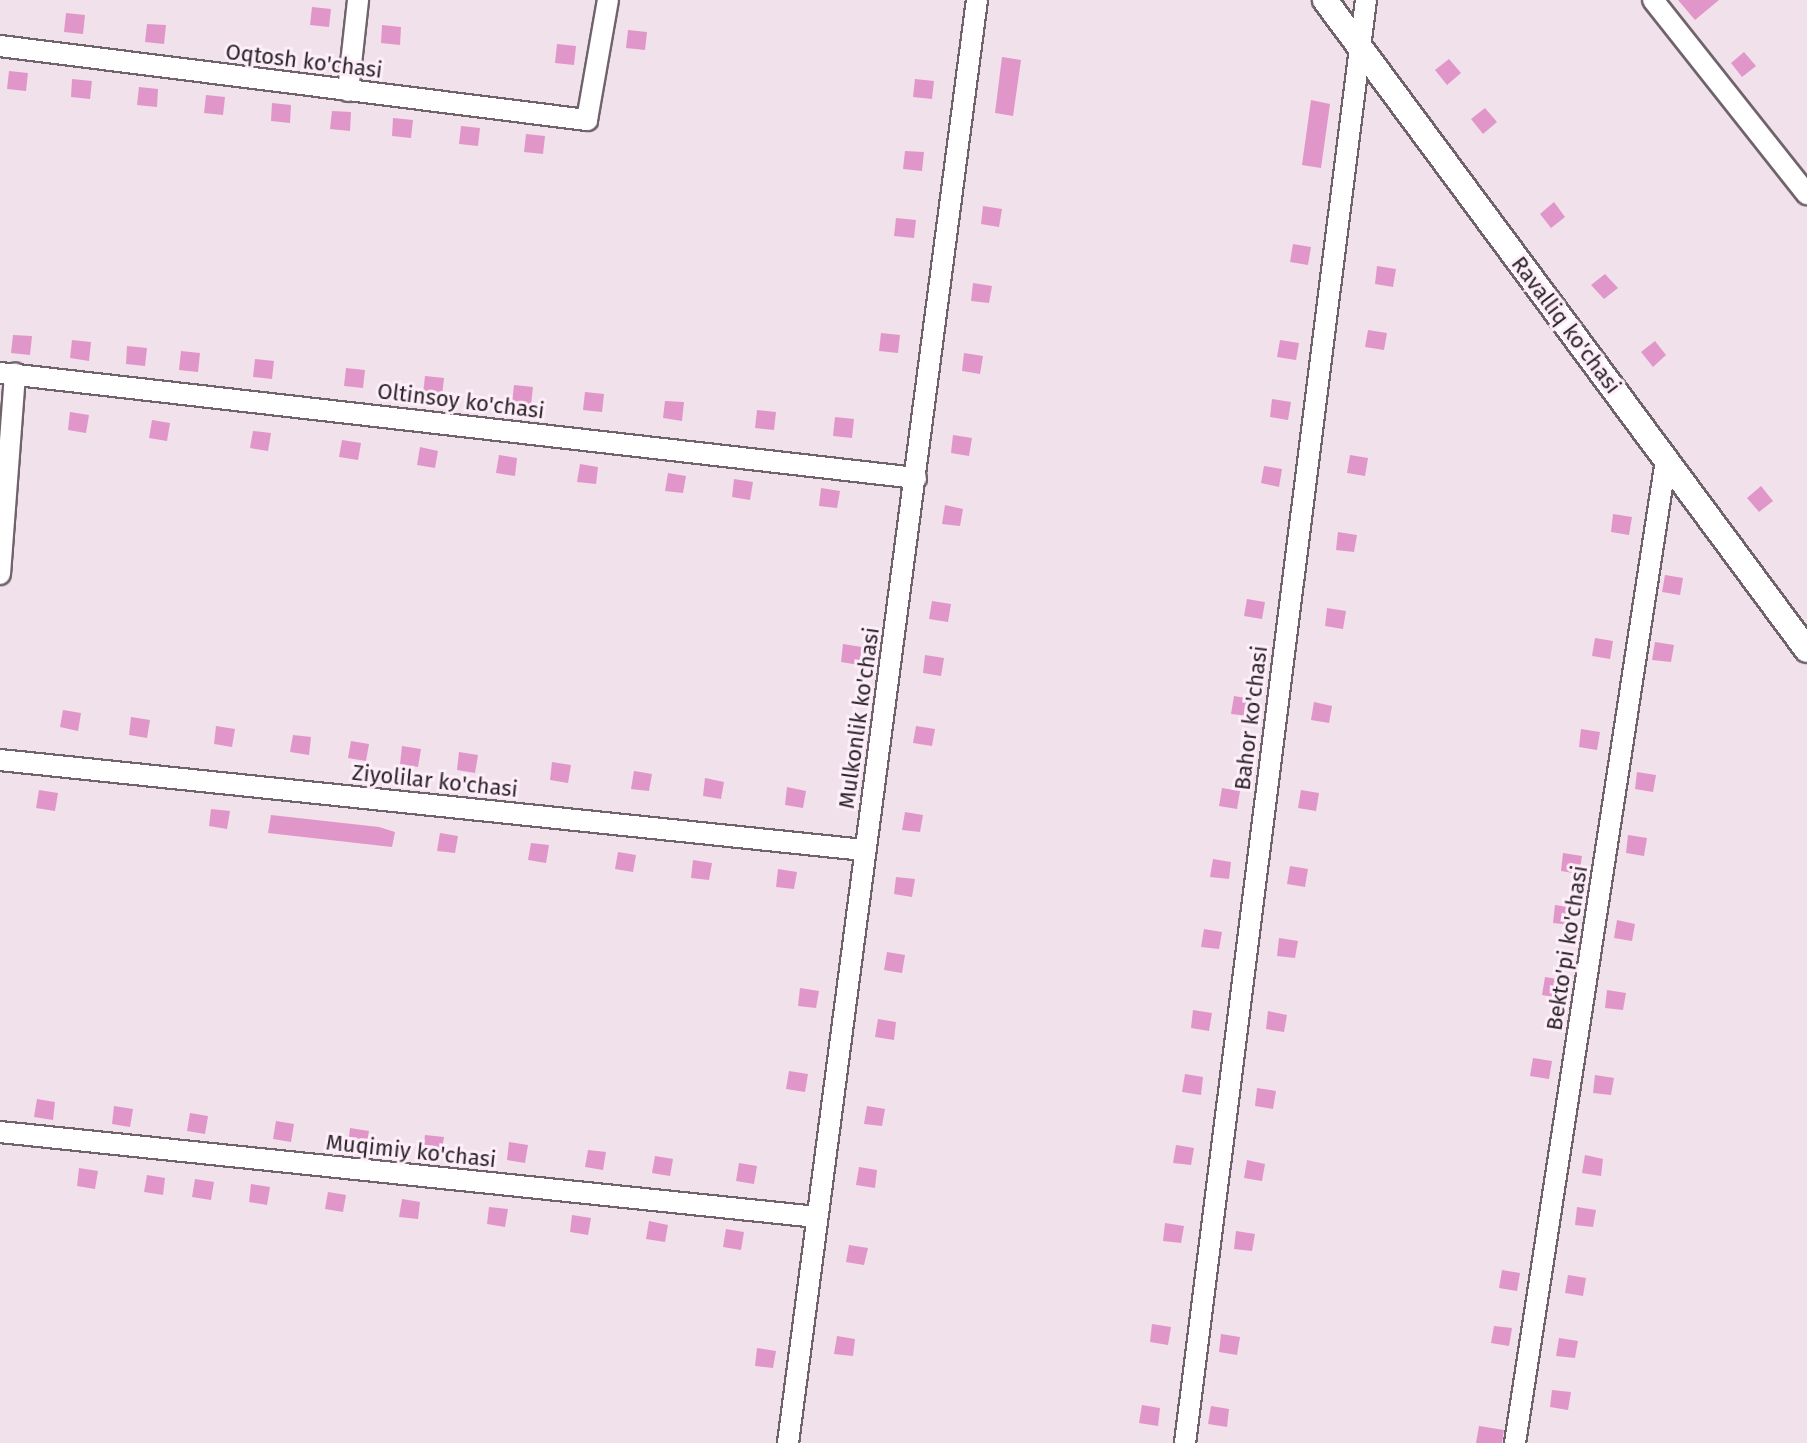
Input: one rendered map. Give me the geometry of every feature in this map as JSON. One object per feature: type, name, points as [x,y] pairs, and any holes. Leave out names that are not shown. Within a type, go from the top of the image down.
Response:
[{"type":"street","points":[[348,91],[358,0]]},
{"type":"street","name":"Oqtosh ko'chasi","points":[[0,46],[578,121],[594,108],[608,0]]},
{"type":"street","name":"Mulkonlik ko'chasi","points":[[788,1443],[977,0]]},
{"type":"street","name":"Ravalliq ko'chasi","points":[[1325,0],[1807,650]]},
{"type":"street","name":"Bahor ko'chasi","points":[[1185,1443],[1366,0]]},
{"type":"street","points":[[1653,0],[1807,194]]},
{"type":"street","points":[[0,574],[7,374]]},
{"type":"street","name":"Oltinsoy ko'chasi","points":[[7,374],[916,478]]},
{"type":"street","name":"Bekto'pi ko'chasi","points":[[1515,1443],[1666,460]]},
{"type":"street","name":"Ziyolilar ko'chasi","points":[[0,760],[864,850]]},
{"type":"street","name":"Muqimiy ko'chasi","points":[[0,1132],[817,1217]]},
{"type":"building","points":[[1678,0],[1719,0],[1695,20]]},
{"type":"building","points":[[312,7],[331,9],[329,27],[310,25]]},
{"type":"building","points":[[66,13],[85,15],[83,34],[64,32]]},
{"type":"building","points":[[147,24],[166,25],[164,44],[145,42]]},
{"type":"building","points":[[382,25],[401,27],[400,45],[381,43]]},
{"type":"building","points":[[628,30],[647,32],[645,50],[626,48]]},
{"type":"building","points":[[557,44],[576,46],[574,65],[555,63]]},
{"type":"building","points":[[1744,52],[1756,66],[1742,77],[1731,63]]},
{"type":"building","points":[[1002,57],[1021,60],[1013,116],[995,113]]},
{"type":"building","points":[[1449,59],[1461,73],[1447,85],[1435,70]]},
{"type":"building","points":[[9,71],[28,73],[26,91],[7,89]]},
{"type":"building","points":[[72,79],[92,81],[90,99],[71,97]]},
{"type":"building","points":[[915,79],[934,81],[932,99],[913,97]]},
{"type":"building","points":[[139,87],[158,89],[157,107],[137,105]]},
{"type":"building","points":[[206,95],[225,97],[223,115],[204,113]]},
{"type":"building","points":[[1311,100],[1330,104],[1321,168],[1302,165]]},
{"type":"building","points":[[272,103],[291,105],[290,123],[271,121]]},
{"type":"building","points":[[1485,108],[1497,122],[1483,134],[1471,119]]},
{"type":"building","points":[[332,111],[351,112],[350,131],[330,129]]},
{"type":"building","points":[[393,118],[413,120],[411,138],[392,136]]},
{"type":"building","points":[[461,126],[480,128],[478,146],[459,144]]},
{"type":"building","points":[[526,134],[545,136],[543,154],[524,152]]},
{"type":"building","points":[[905,151],[924,152],[922,171],[903,169]]},
{"type":"building","points":[[1554,202],[1565,217],[1551,228],[1540,214]]},
{"type":"building","points":[[983,206],[1002,209],[999,227],[981,224]]},
{"type":"building","points":[[896,218],[916,220],[914,238],[894,236]]},
{"type":"building","points":[[1293,244],[1311,247],[1308,265],[1290,262]]},
{"type":"building","points":[[1377,266],[1396,269],[1393,287],[1375,284]]},
{"type":"building","points":[[1605,274],[1618,288],[1604,299],[1591,285]]},
{"type":"building","points":[[973,283],[992,286],[989,303],[971,301]]},
{"type":"building","points":[[1368,330],[1387,333],[1384,350],[1365,347]]},
{"type":"building","points":[[881,333],[900,335],[898,353],[879,351]]},
{"type":"building","points":[[13,335],[32,336],[30,355],[11,353]]},
{"type":"building","points":[[72,340],[91,342],[89,361],[70,358]]},
{"type":"building","points":[[1280,340],[1299,343],[1296,360],[1277,357]]},
{"type":"building","points":[[1655,341],[1666,355],[1653,367],[1641,352]]},
{"type":"building","points":[[127,346],[147,348],[145,366],[126,364]]},
{"type":"building","points":[[181,351],[200,353],[198,372],[179,370]]},
{"type":"building","points":[[964,353],[983,356],[980,374],[962,371]]},
{"type":"building","points":[[255,359],[274,361],[272,379],[253,377]]},
{"type":"building","points":[[346,368],[365,370],[363,388],[344,386]]},
{"type":"building","points":[[425,376],[444,378],[442,396],[423,394]]},
{"type":"building","points":[[514,385],[533,387],[531,405],[512,403]]},
{"type":"building","points":[[585,392],[604,394],[602,412],[583,410]]},
{"type":"building","points":[[1272,399],[1291,402],[1288,420],[1270,417]]},
{"type":"building","points":[[665,401],[684,402],[682,421],[663,418]]},
{"type":"building","points":[[757,410],[776,412],[774,430],[755,428]]},
{"type":"building","points":[[70,412],[89,415],[86,433],[68,430]]},
{"type":"building","points":[[835,417],[854,419],[852,438],[833,436]]},
{"type":"building","points":[[152,420],[170,423],[167,441],[149,438]]},
{"type":"building","points":[[253,431],[271,433],[268,451],[250,448]]},
{"type":"building","points":[[953,435],[972,438],[969,456],[951,453]]},
{"type":"building","points":[[342,440],[361,443],[358,460],[339,457]]},
{"type":"building","points":[[420,447],[438,451],[435,468],[417,465]]},
{"type":"building","points":[[499,455],[517,458],[515,476],[496,473]]},
{"type":"building","points":[[1350,455],[1368,458],[1365,476],[1347,473]]},
{"type":"building","points":[[580,464],[598,467],[596,484],[577,482]]},
{"type":"building","points":[[1264,466],[1282,469],[1279,487],[1261,483]]},
{"type":"building","points":[[668,473],[686,476],[683,493],[665,491]]},
{"type":"building","points":[[734,479],[753,482],[750,500],[732,497]]},
{"type":"building","points":[[1761,486],[1773,501],[1759,512],[1747,498]]},
{"type":"building","points":[[821,488],[840,491],[837,508],[819,506]]},
{"type":"building","points":[[945,505],[963,509],[960,526],[942,524]]},
{"type":"building","points":[[1613,514],[1632,517],[1629,535],[1611,532]]},
{"type":"building","points":[[1338,532],[1357,535],[1354,552],[1336,550]]},
{"type":"building","points":[[1665,575],[1683,578],[1680,595],[1662,592]]},
{"type":"building","points":[[1247,599],[1265,602],[1262,619],[1244,616]]},
{"type":"building","points":[[932,601],[951,604],[948,622],[929,619]]},
{"type":"building","points":[[1327,608],[1346,611],[1343,629],[1325,626]]},
{"type":"building","points":[[1595,638],[1613,641],[1610,659],[1592,656]]},
{"type":"building","points":[[1655,642],[1674,645],[1671,662],[1652,660]]},
{"type":"building","points":[[843,644],[862,647],[859,665],[841,662]]},
{"type":"building","points":[[925,655],[944,658],[941,676],[923,673]]},
{"type":"building","points":[[1234,696],[1252,699],[1250,716],[1231,714]]},
{"type":"building","points":[[1314,702],[1332,706],[1329,723],[1311,720]]},
{"type":"building","points":[[63,710],[81,713],[78,731],[60,727]]},
{"type":"building","points":[[131,717],[150,720],[147,738],[129,735]]},
{"type":"building","points":[[216,726],[235,729],[232,747],[214,744]]},
{"type":"building","points":[[916,726],[935,729],[932,746],[913,743]]},
{"type":"building","points":[[1581,729],[1600,732],[1597,750],[1579,747]]},
{"type":"building","points":[[293,735],[311,737],[309,755],[290,752]]},
{"type":"building","points":[[351,741],[369,744],[366,761],[348,758]]},
{"type":"building","points":[[402,746],[421,749],[418,767],[400,764]]},
{"type":"building","points":[[459,752],[478,755],[475,773],[457,770]]},
{"type":"building","points":[[552,762],[571,765],[568,783],[550,780]]},
{"type":"building","points":[[634,771],[652,774],[649,791],[631,789]]},
{"type":"building","points":[[1637,772],[1656,775],[1653,792],[1635,789]]},
{"type":"building","points":[[705,778],[724,782],[721,799],[703,796]]},
{"type":"building","points":[[787,787],[806,791],[803,808],[785,805]]},
{"type":"building","points":[[1222,788],[1240,791],[1237,809],[1219,806]]},
{"type":"building","points":[[39,790],[58,793],[55,811],[36,808]]},
{"type":"building","points":[[1301,790],[1319,793],[1316,811],[1298,808]]},
{"type":"building","points":[[211,809],[230,811],[227,829],[209,826]]},
{"type":"building","points":[[905,812],[923,815],[920,832],[902,830]]},
{"type":"building","points":[[271,815],[379,827],[395,832],[392,847],[268,833]]},
{"type":"building","points":[[440,833],[458,836],[455,853],[437,851]]},
{"type":"building","points":[[1628,835],[1647,838],[1644,856],[1626,853]]},
{"type":"building","points":[[531,843],[549,845],[546,863],[528,860]]},
{"type":"building","points":[[618,852],[636,855],[633,872],[615,869]]},
{"type":"building","points":[[1563,853],[1582,856],[1579,874],[1561,871]]},
{"type":"building","points":[[1213,859],[1231,862],[1229,879],[1210,877]]},
{"type":"building","points":[[693,860],[712,863],[709,880],[691,878]]},
{"type":"building","points":[[1290,866],[1308,869],[1305,887],[1287,884]]},
{"type":"building","points":[[778,869],[797,872],[794,889],[776,887]]},
{"type":"building","points":[[896,877],[915,879],[912,897],[894,894]]},
{"type":"building","points":[[1555,905],[1574,908],[1571,925],[1553,923]]},
{"type":"building","points":[[1617,920],[1635,924],[1632,941],[1614,938]]},
{"type":"building","points":[[1204,929],[1222,932],[1219,949],[1201,947]]},
{"type":"building","points":[[1279,938],[1298,941],[1295,958],[1277,956]]},
{"type":"building","points":[[887,952],[905,955],[902,973],[884,970]]},
{"type":"building","points":[[1545,977],[1563,980],[1560,998],[1542,995]]},
{"type":"building","points":[[800,988],[819,991],[816,1008],[798,1006]]},
{"type":"building","points":[[1607,990],[1626,993],[1623,1010],[1605,1008]]},
{"type":"building","points":[[1193,1010],[1212,1013],[1209,1031],[1191,1028]]},
{"type":"building","points":[[1268,1011],[1287,1015],[1284,1032],[1266,1029]]},
{"type":"building","points":[[878,1019],[896,1022],[894,1040],[875,1037]]},
{"type":"building","points":[[1533,1058],[1552,1061],[1549,1079],[1530,1076]]},
{"type":"building","points":[[789,1071],[808,1074],[805,1092],[786,1089]]},
{"type":"building","points":[[1185,1074],[1203,1077],[1201,1095],[1182,1092]]},
{"type":"building","points":[[1595,1075],[1614,1078],[1611,1095],[1593,1093]]},
{"type":"building","points":[[1257,1088],[1276,1091],[1273,1109],[1255,1106]]},
{"type":"building","points":[[37,1099],[55,1102],[53,1120],[34,1117]]},
{"type":"building","points":[[114,1106],[133,1109],[130,1127],[112,1124]]},
{"type":"building","points":[[867,1106],[885,1109],[882,1126],[864,1124]]},
{"type":"building","points":[[190,1113],[208,1116],[205,1134],[187,1131]]},
{"type":"building","points":[[276,1121],[294,1124],[291,1142],[273,1139]]},
{"type":"building","points":[[350,1128],[369,1131],[366,1148],[348,1146]]},
{"type":"building","points":[[425,1135],[444,1137],[441,1155],[423,1152]]},
{"type":"building","points":[[509,1142],[528,1145],[525,1163],[507,1160]]},
{"type":"building","points":[[1176,1145],[1194,1148],[1191,1165],[1173,1163]]},
{"type":"building","points":[[588,1150],[606,1152],[603,1170],[585,1167]]},
{"type":"building","points":[[1585,1155],[1603,1159],[1601,1176],[1582,1173]]},
{"type":"building","points":[[655,1156],[673,1159],[670,1176],[652,1173]]},
{"type":"building","points":[[1247,1160],[1265,1164],[1262,1181],[1244,1178]]},
{"type":"building","points":[[739,1163],[757,1166],[754,1184],[736,1181]]},
{"type":"building","points":[[859,1167],[877,1170],[875,1188],[856,1185]]},
{"type":"building","points":[[79,1168],[98,1171],[95,1189],[77,1186]]},
{"type":"building","points":[[147,1175],[165,1178],[163,1195],[144,1192]]},
{"type":"building","points":[[195,1179],[214,1182],[211,1200],[192,1197]]},
{"type":"building","points":[[251,1184],[270,1187],[267,1205],[249,1202]]},
{"type":"building","points":[[328,1192],[346,1195],[343,1212],[325,1209]]},
{"type":"building","points":[[402,1199],[420,1202],[418,1219],[399,1217]]},
{"type":"building","points":[[489,1207],[508,1209],[505,1227],[487,1224]]},
{"type":"building","points":[[1577,1207],[1596,1210],[1593,1227],[1575,1225]]},
{"type":"building","points":[[572,1215],[591,1218],[588,1235],[570,1232]]},
{"type":"building","points":[[649,1221],[668,1225],[665,1242],[646,1239]]},
{"type":"building","points":[[1165,1223],[1184,1226],[1181,1243],[1163,1241]]},
{"type":"building","points":[[726,1229],[744,1232],[741,1250],[723,1247]]},
{"type":"building","points":[[1236,1231],[1255,1234],[1252,1251],[1234,1249]]},
{"type":"building","points":[[849,1245],[868,1248],[864,1265],[846,1262]]},
{"type":"building","points":[[1502,1270],[1520,1273],[1517,1291],[1499,1288]]},
{"type":"building","points":[[1568,1275],[1586,1278],[1583,1296],[1565,1293]]},
{"type":"building","points":[[1152,1324],[1171,1327],[1168,1345],[1150,1342]]},
{"type":"building","points":[[1494,1326],[1512,1328],[1509,1346],[1491,1343]]},
{"type":"building","points":[[1221,1334],[1240,1337],[1237,1355],[1219,1352]]},
{"type":"building","points":[[837,1336],[855,1339],[853,1356],[834,1354]]},
{"type":"building","points":[[1559,1338],[1578,1341],[1575,1358],[1556,1356]]},
{"type":"building","points":[[757,1348],[776,1351],[773,1368],[755,1366]]},
{"type":"building","points":[[1552,1390],[1571,1392],[1568,1410],[1550,1407]]},
{"type":"building","points":[[1142,1405],[1160,1408],[1158,1426],[1139,1423]]},
{"type":"building","points":[[1211,1406],[1229,1409],[1227,1427],[1208,1424]]},
{"type":"building","points":[[1479,1426],[1504,1430],[1502,1443],[1476,1443]]}]
